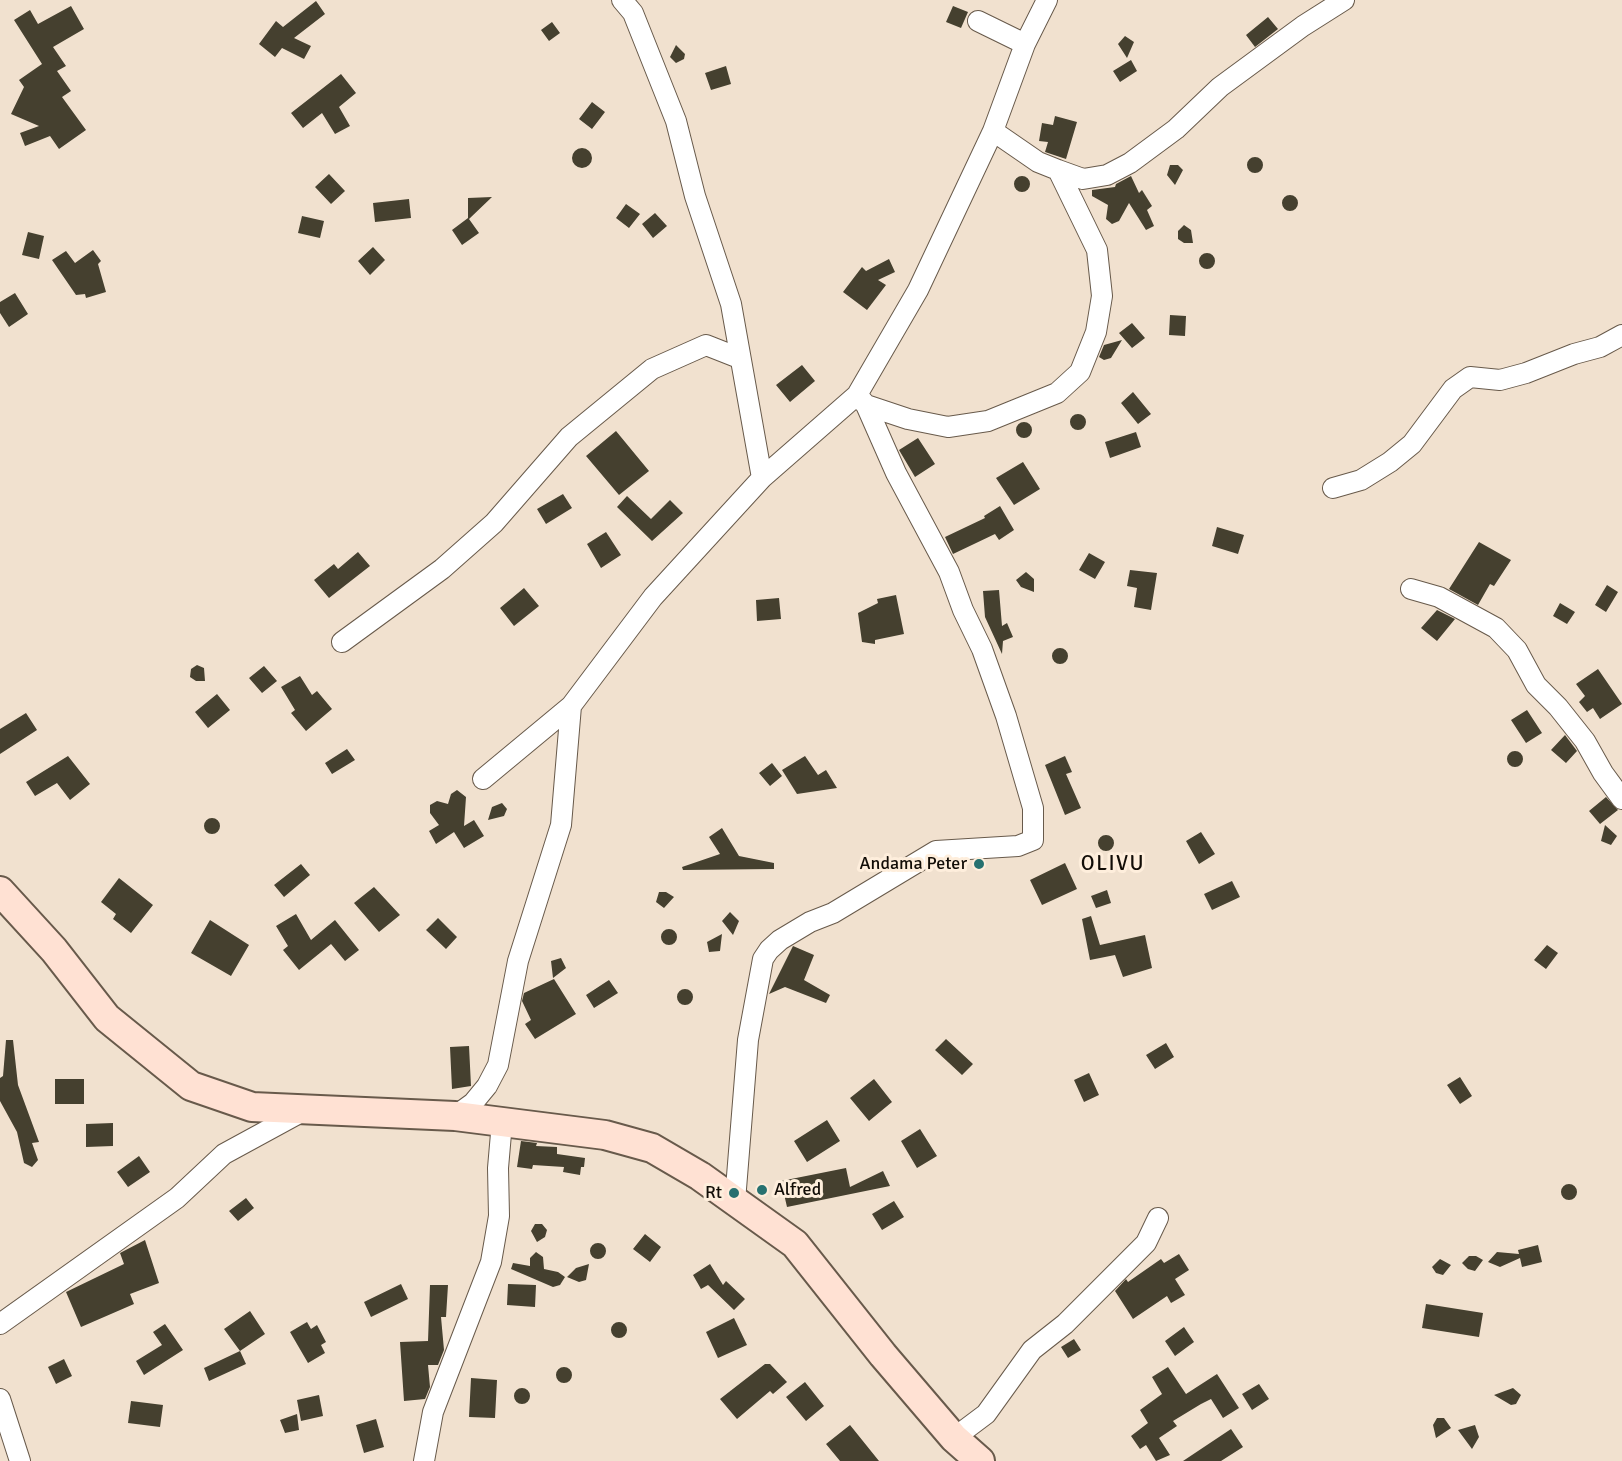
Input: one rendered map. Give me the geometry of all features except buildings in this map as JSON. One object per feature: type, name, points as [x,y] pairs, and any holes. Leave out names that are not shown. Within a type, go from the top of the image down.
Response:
[{"type":"street","points":[[483,779],[572,706],[653,597],[762,478],[861,400],[918,290],[993,131],[1025,44],[1047,0]]},
{"type":"street","points":[[993,131],[1038,162],[1058,170],[1083,178],[1107,174],[1130,163],[1176,129],[1220,87],[1303,26],[1344,0]]},
{"type":"street","points":[[633,4],[676,121],[695,196],[731,304],[762,478]]},
{"type":"street","points":[[978,21],[1025,44]]},
{"type":"street","points":[[861,400],[908,419],[948,428],[988,421],[1028,407],[1058,393],[1080,372],[1096,332],[1102,296],[1101,285],[1097,250],[1058,170]]},
{"type":"street","points":[[1333,488],[1361,480],[1390,462],[1412,444],[1453,389],[1470,377],[1500,380],[1526,373],[1574,354],[1600,348],[1622,335]]},
{"type":"street","points":[[342,642],[442,569],[494,523],[569,437],[652,369],[705,345],[739,358]]},
{"type":"street","points":[[735,1201],[748,1040],[763,960],[769,950],[780,940],[810,922],[833,913],[936,851],[1018,846],[1033,840],[1033,808],[1006,716],[982,649],[963,610],[949,572],[896,473],[861,400]]},
{"type":"street","points":[[1411,589],[1439,597],[1496,628],[1517,650],[1536,686],[1558,707],[1585,741],[1603,773],[1622,799]]},
{"type":"street","points":[[455,1116],[473,1103],[488,1086],[498,1065],[518,961],[561,825],[572,706]]},
{"type":"street","points":[[0,891],[54,950],[107,1018],[191,1086],[252,1107],[455,1116],[604,1135],[652,1148],[700,1176],[795,1244],[883,1355],[954,1438],[980,1461]]},
{"type":"street","points":[[0,1324],[177,1198],[224,1154],[306,1109]]},
{"type":"street","points":[[424,1461],[433,1412],[491,1262],[499,1216],[498,1168],[502,1122]]},
{"type":"street","points":[[954,1438],[986,1414],[1032,1350],[1065,1324],[1146,1243],[1158,1218]]},
{"type":"street","points":[[0,1399],[20,1461]]},
{"type":"place","name":"Andama Peter","points":[[979,864]]},
{"type":"place","name":"Alfred","points":[[762,1190]]},
{"type":"place","name":"Rt","points":[[734,1193]]},
{"type":"district","name":"OLIVU","points":[[1113,864]]}]
